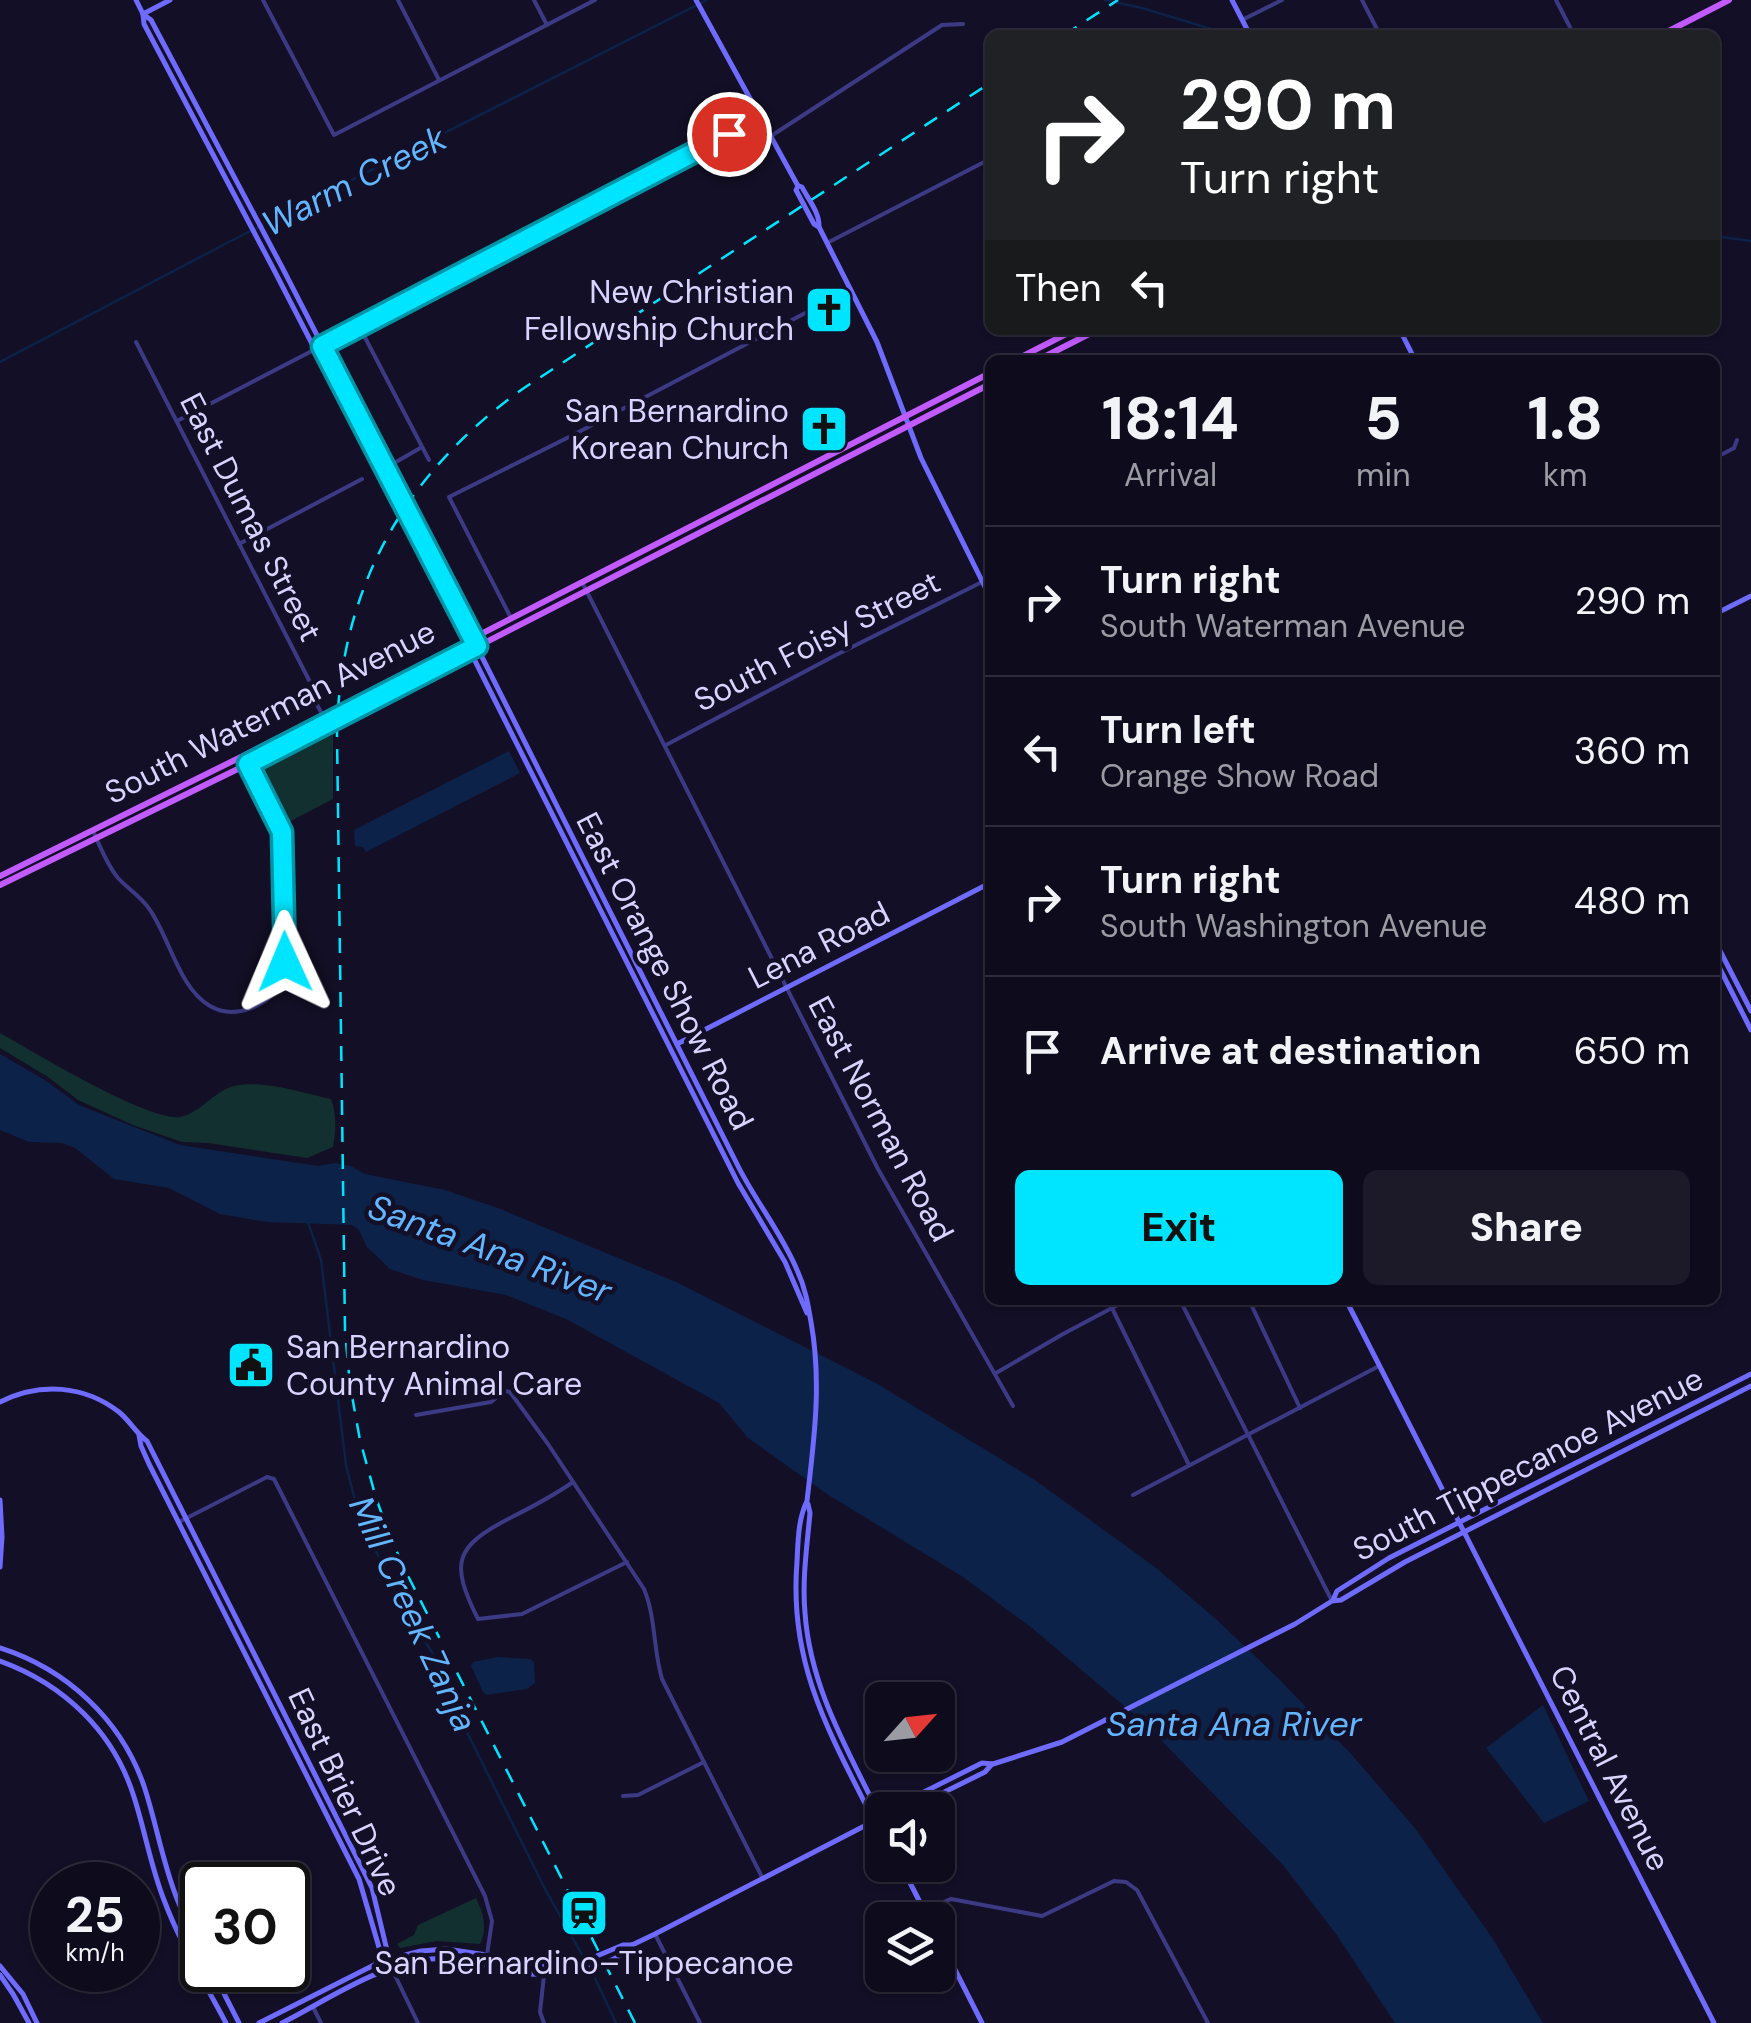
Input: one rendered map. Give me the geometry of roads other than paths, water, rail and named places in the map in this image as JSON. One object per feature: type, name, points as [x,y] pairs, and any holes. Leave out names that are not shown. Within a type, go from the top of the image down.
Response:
[{"type":"main road","name":"East Orange Show Road","points":[[136,0],[151,20],[469,639],[540,790],[764,1219]]},
{"type":"main road","points":[[143,14],[170,0]]},
{"type":"main road","points":[[1232,0],[1247,30]]},
{"type":"main road","points":[[1671,30],[1729,0]]},
{"type":"main road","points":[[698,3],[820,221],[819,227],[880,349],[931,480],[985,588]]},
{"type":"main road","points":[[1029,355],[1065,335]]},
{"type":"main road","points":[[1048,355],[1086,335]]},
{"type":"main road","name":"South Waterman Avenue","points":[[0,876],[248,764],[985,376]]},
{"type":"main road","name":"South Waterman Avenue","points":[[0,886],[469,639],[985,387]]},
{"type":"main road","points":[[1720,612],[1751,596]]},
{"type":"main road","name":"East Orange Show Road","points":[[473,648],[547,786],[745,1197],[799,1272],[817,1362],[818,1393],[807,1501]]},
{"type":"main road","points":[[540,790],[547,786]]},
{"type":"main road","name":"Lena Road","points":[[673,1046],[985,886]]},
{"type":"main road","points":[[1720,951],[1751,1010]]},
{"type":"main road","points":[[1720,969],[1751,1030]]},
{"type":"main road","points":[[700,1108],[707,1104]]},
{"type":"main road","name":"Central Avenue","points":[[1349,1305],[1714,2023]]},
{"type":"main road","name":"South Tippecanoe Avenue","points":[[1332,1601],[1338,1591],[1367,1570],[1751,1374]]},
{"type":"main road","name":"South Tippecanoe Avenue","points":[[928,1792],[982,1763],[993,1764],[1051,1746],[1295,1624],[1400,1565],[1751,1386]]},
{"type":"main road","name":"East Brier Drive","points":[[0,1402],[34,1390],[70,1390],[103,1402],[127,1419],[146,1441],[182,1520],[372,1888],[391,1967]]},
{"type":"main road","points":[[1687,1407],[1692,1418]]},
{"type":"main road","points":[[0,1500],[0,1567]]},
{"type":"main road","points":[[807,1501],[810,1513],[804,1580],[806,1630],[818,1684],[868,1792]]},
{"type":"main road","points":[[807,1501],[802,1511],[796,1580],[798,1630],[822,1717],[865,1803]]},
{"type":"main road","points":[[796,1580],[804,1580]]},
{"type":"main road","points":[[0,1648],[64,1679],[102,1714],[121,1739],[143,1782],[180,1904]]},
{"type":"main road","points":[[0,1661],[36,1677],[69,1699],[110,1746],[125,1772],[164,1902],[226,2023]]},
{"type":"main road","name":"South Tippecanoe Avenue","points":[[944,1792],[993,1764]]},
{"type":"main road","name":"South Tippecanoe Avenue","points":[[259,2023],[386,1959],[435,1950],[544,1966],[592,1958],[655,1934],[865,1825]]},
{"type":"main road","name":"South Tippecanoe Avenue","points":[[282,2023],[391,1967],[444,1959],[544,1974],[596,1966],[626,1952],[632,1944]]},
{"type":"main road","points":[[485,1964],[486,1955]]},
{"type":"main road","points":[[0,1966],[16,1985],[37,2023]]},
{"type":"main road","points":[[955,1970],[982,2023]]},
{"type":"main road","points":[[0,1975],[29,2023]]},
{"type":"main road","points":[[223,1992],[239,2023]]},
{"type":"street","points":[[263,0],[334,135],[596,0]]},
{"type":"street","points":[[398,0],[439,80]]},
{"type":"street","points":[[534,0],[547,25]]},
{"type":"street","points":[[1242,20],[1282,0]]},
{"type":"street","points":[[1362,0],[1377,30]]},
{"type":"street","points":[[1556,0],[1571,30]]},
{"type":"street","points":[[771,136],[942,26],[962,24]]},
{"type":"street","points":[[177,421],[761,118]]},
{"type":"street","points":[[827,243],[985,162]]},
{"type":"street","points":[[511,618],[448,497],[851,290]]},
{"type":"street","points":[[359,326],[429,460]]},
{"type":"street","name":"East Dumas Street","points":[[136,342],[312,686],[322,714]]},
{"type":"street","points":[[1720,455],[1734,448],[1738,440]]},
{"type":"street","points":[[396,462],[422,448]]},
{"type":"street","points":[[239,544],[362,480]]},
{"type":"street","name":"South Foisy Street","points":[[664,746],[985,580]]},
{"type":"street","name":"East Norman Road","points":[[584,586],[878,1169],[1013,1406]]},
{"type":"street","points":[[95,834],[119,878],[152,912],[188,984],[200,999],[218,1010],[241,1011],[261,1004],[280,983],[285,962],[284,842],[279,822],[245,755]]},
{"type":"street","points":[[995,1374],[1118,1305]]},
{"type":"street","points":[[1183,1305],[1332,1601]]},
{"type":"street","points":[[1250,1305],[1300,1408]]},
{"type":"street","points":[[1112,1308],[1190,1466]]},
{"type":"street","points":[[1133,1495],[1380,1366]]},
{"type":"street","points":[[416,1415],[491,1402],[505,1391],[510,1392],[638,1578],[650,1602],[662,1679],[763,1878]]},
{"type":"street","points":[[182,1520],[271,1477],[485,1896],[492,1922],[486,1955]]},
{"type":"street","points":[[573,1482],[472,1540],[464,1554],[462,1574],[466,1596],[478,1619],[517,1615],[627,1562]]},
{"type":"street","points":[[623,1796],[638,1795],[704,1762]]},
{"type":"street","points":[[942,1902],[957,1899],[1042,1916],[1110,1882],[1126,1882],[1138,1892],[1208,2023]]},
{"type":"street","points":[[655,1934],[700,2023]]},
{"type":"street","points":[[544,1966],[540,2012],[544,2023]]},
{"type":"street","points":[[391,1967],[418,2023]]},
{"type":"street","points":[[313,2007],[321,2023]]},
{"type":"water","points":[[509,751],[520,773],[366,852],[355,846],[354,830]]},
{"type":"water","name":"Santa Ana River","points":[[0,1054],[79,1105],[180,1145],[318,1166],[351,1166],[365,1174],[445,1190],[498,1208],[676,1282],[876,1383],[1035,1480],[1155,1567],[1217,1620],[1352,1755],[1414,1827],[1493,1939],[1543,2023],[1395,2023],[1336,1934],[1283,1865],[1143,1722],[1032,1628],[963,1577],[830,1496],[748,1438],[719,1403],[566,1319],[506,1295],[423,1280],[390,1269],[367,1247],[352,1225],[267,1222],[220,1214],[169,1188],[114,1179],[75,1148],[62,1143],[29,1142],[0,1130]]},
{"type":"water","points":[[497,1657],[530,1659],[534,1662],[535,1683],[527,1689],[487,1695],[471,1666],[473,1662]]},
{"type":"water","points":[[1543,1705],[1589,1801],[1544,1823],[1486,1748]]},
{"type":"waterway","name":"Warm Creek","points":[[0,362],[707,0]]},
{"type":"waterway","name":"Warm Creek","points":[[1105,0],[1215,30]]},
{"type":"waterway","name":"Warm Creek","points":[[1720,237],[1751,241]]},
{"type":"waterway","name":"Mill Creek Zanja","points":[[308,1222],[321,1260],[346,1465],[359,1516],[398,1597],[433,1654],[446,1690],[616,2023]]},
{"type":"railway","points":[[1072,30],[1118,0]]},
{"type":"railway","points":[[635,2023],[408,1576],[376,1498],[360,1440],[345,1331],[337,735],[350,631],[366,583],[413,496],[482,421],[524,388],[985,86]]},
{"type":"place","name":"New Christian Fellowship Church","points":[[829,310]]},
{"type":"place","name":"San Bernardino Korean Church","points":[[824,429]]},
{"type":"place","name":"San Bernardino County Animal Care","points":[[251,1365]]},
{"type":"place","name":"San Bernardino–Tippecanoe","points":[[584,1913]]}]
